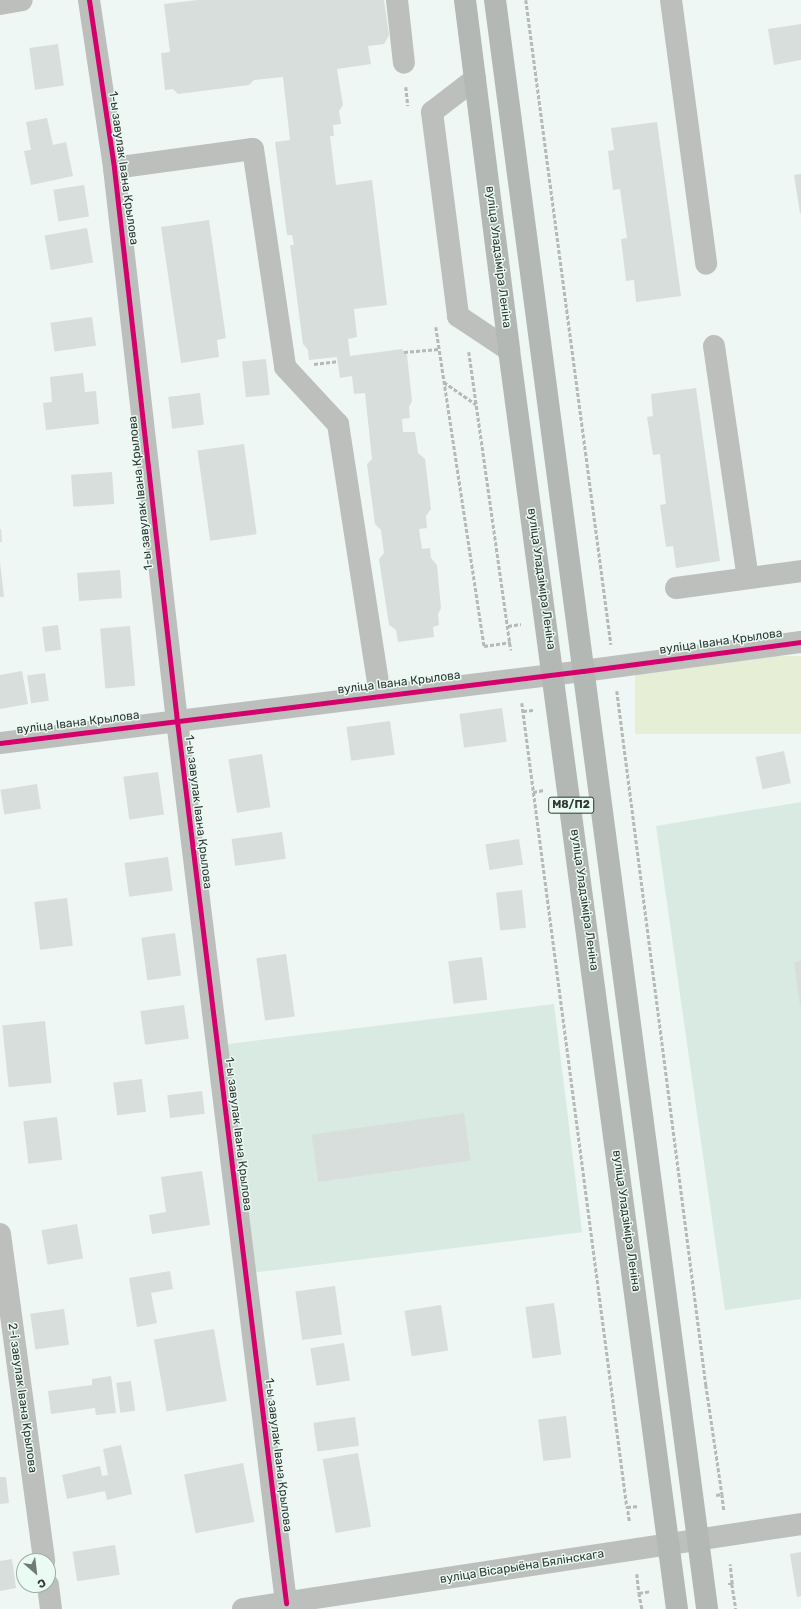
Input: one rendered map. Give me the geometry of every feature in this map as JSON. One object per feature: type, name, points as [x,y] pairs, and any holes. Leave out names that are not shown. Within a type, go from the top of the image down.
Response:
[{"type":"main road","name":"вуліца Уладзіміра Леніна","points":[[465,0],[509,350],[554,674],[677,1609]]},
{"type":"main road","name":"М8/П2","points":[[495,0],[707,1609]]},
{"type":"street","points":[[0,4],[22,0]]},
{"type":"street","name":"1-ы завулак Івана Крылова","points":[[88,0],[114,168],[177,721],[286,1603]]},
{"type":"street","points":[[397,0],[404,62]]},
{"type":"street","points":[[671,0],[706,264]]},
{"type":"street","points":[[475,79],[432,112],[458,316],[509,350]]},
{"type":"street","points":[[114,168],[253,149],[285,368],[338,424],[380,695]]},
{"type":"street","points":[[714,346],[748,578]]},
{"type":"street","points":[[676,588],[801,571]]},
{"type":"street","name":"вуліца Івана Крылова","points":[[0,743],[583,671],[801,642]]},
{"type":"street","name":"2-і завулак Івана Крылова","points":[[0,1234],[43,1553]]},
{"type":"street","name":"вуліца Вісарыёна Бялінскага","points":[[244,1609],[801,1524]]},
{"type":"street","points":[[49,1593],[51,1609]]},
{"type":"path","points":[[526,0],[612,647]]},
{"type":"path","points":[[404,62],[408,110]]},
{"type":"path","points":[[435,320],[484,646],[510,642]]},
{"type":"path","points":[[404,352],[439,349]]},
{"type":"path","points":[[469,351],[512,650]]},
{"type":"path","points":[[444,382],[476,404]]},
{"type":"path","points":[[508,626],[526,623]]},
{"type":"path","points":[[521,699],[630,1521]]},
{"type":"path","points":[[618,700],[706,1385],[722,1494]]},
{"type":"path","points":[[628,1508],[640,1505]]},
{"type":"path","points":[[636,1568],[642,1609]]},
{"type":"path","points":[[732,1584],[736,1609]]},
{"type":"path","points":[[639,1593],[658,1590]]},
{"type":"shaded area","points":[[801,802],[801,1299],[725,1310],[656,826]]},
{"type":"shaded area","points":[[554,1004],[582,1232],[254,1273],[226,1044]]},
{"type":"green space","points":[[635,656],[801,656],[801,734],[635,734]]},
{"type":"building","points":[[198,0],[384,0],[389,35],[384,44],[368,46],[371,64],[337,69],[343,105],[339,111],[341,124],[333,125],[334,136],[330,136],[336,185],[372,180],[387,305],[354,309],[357,337],[348,339],[350,356],[402,349],[407,355],[412,401],[409,407],[410,418],[402,419],[403,432],[415,432],[418,453],[425,459],[431,509],[426,516],[427,528],[419,529],[422,549],[430,548],[431,558],[437,565],[441,608],[438,614],[439,625],[433,627],[434,637],[398,642],[396,630],[389,625],[379,559],[384,553],[381,530],[375,524],[367,464],[372,459],[365,393],[354,394],[352,376],[340,378],[337,357],[309,360],[308,350],[303,344],[290,245],[294,245],[292,235],[287,235],[275,142],[290,140],[283,77],[254,80],[249,85],[178,94],[173,89],[165,90],[161,53],[170,52],[164,4]]},
{"type":"building","points":[[801,24],[801,60],[774,65],[768,29]]},
{"type":"building","points":[[58,44],[64,86],[35,90],[29,48]]},
{"type":"building","points":[[47,118],[53,145],[66,142],[73,176],[31,185],[24,151],[31,150],[26,122]]},
{"type":"building","points":[[657,122],[681,296],[636,302],[634,280],[626,281],[621,239],[627,238],[620,189],[613,190],[608,151],[614,150],[611,128]]},
{"type":"building","points":[[801,174],[801,213],[800,213],[794,175]]},
{"type":"building","points":[[84,185],[89,217],[58,221],[53,190]]},
{"type":"building","points":[[209,220],[226,338],[217,340],[219,357],[181,363],[161,227]]},
{"type":"building","points":[[87,228],[93,262],[51,270],[45,235]]},
{"type":"building","points":[[92,317],[96,346],[54,352],[50,323]]},
{"type":"building","points":[[266,359],[270,395],[246,397],[242,362]]},
{"type":"building","points":[[83,373],[85,392],[96,391],[99,424],[46,430],[43,403],[52,402],[50,377]]},
{"type":"building","points":[[696,388],[720,561],[676,568],[673,546],[666,547],[660,505],[666,504],[660,454],[653,455],[647,417],[653,416],[651,394]]},
{"type":"building","points":[[200,393],[204,425],[172,429],[168,397]]},
{"type":"building","points":[[244,444],[257,534],[210,541],[197,451]]},
{"type":"building","points":[[112,472],[114,504],[73,507],[71,475]]},
{"type":"building","points":[[1,529],[2,542],[0,542]]},
{"type":"building","points":[[0,562],[4,597],[0,597]]},
{"type":"building","points":[[120,570],[122,598],[79,601],[77,573]]},
{"type":"building","points":[[58,625],[61,650],[45,652],[42,627]]},
{"type":"building","points":[[130,626],[135,686],[105,688],[100,629]]},
{"type":"building","points":[[22,671],[28,704],[0,709],[0,675]]},
{"type":"building","points":[[45,673],[49,701],[31,703],[27,676]]},
{"type":"building","points":[[502,708],[507,742],[464,748],[459,714]]},
{"type":"building","points":[[390,721],[395,755],[351,761],[346,727]]},
{"type":"building","points":[[784,751],[791,783],[762,789],[756,757]]},
{"type":"building","points":[[262,754],[270,807],[237,813],[228,759]]},
{"type":"building","points":[[158,772],[164,815],[129,819],[123,777]]},
{"type":"building","points":[[37,784],[41,809],[4,814],[0,790]]},
{"type":"building","points":[[282,832],[286,859],[235,866],[231,839]]},
{"type":"building","points":[[519,839],[523,865],[489,870],[485,844]]},
{"type":"building","points":[[168,857],[173,891],[129,897],[124,863]]},
{"type":"building","points":[[522,890],[526,928],[500,931],[496,893]]},
{"type":"building","points":[[67,898],[73,946],[40,950],[34,902]]},
{"type":"building","points":[[175,933],[181,976],[147,980],[141,938]]},
{"type":"building","points":[[286,954],[295,1016],[265,1021],[256,958]]},
{"type":"building","points":[[482,957],[487,1000],[453,1004],[448,961]]},
{"type":"building","points":[[801,961],[801,1006],[800,1006],[794,962]]},
{"type":"building","points":[[184,1005],[189,1039],[145,1045],[140,1011]]},
{"type":"building","points":[[45,1021],[51,1083],[9,1087],[2,1025]]},
{"type":"building","points":[[142,1079],[146,1112],[117,1115],[113,1083]]},
{"type":"building","points":[[202,1091],[205,1114],[170,1118],[167,1095]]},
{"type":"building","points":[[464,1113],[471,1161],[318,1182],[311,1134]]},
{"type":"building","points":[[57,1117],[62,1160],[28,1164],[23,1121]]},
{"type":"building","points":[[202,1171],[210,1225],[152,1234],[149,1215],[166,1212],[161,1177]]},
{"type":"building","points":[[77,1224],[83,1258],[48,1265],[42,1230]]},
{"type":"building","points":[[170,1271],[173,1289],[151,1293],[157,1323],[137,1327],[129,1278]]},
{"type":"building","points":[[335,1286],[342,1335],[302,1340],[295,1292]]},
{"type":"building","points":[[554,1303],[561,1354],[533,1359],[525,1307]]},
{"type":"building","points":[[441,1305],[448,1350],[412,1356],[404,1311]]},
{"type":"building","points":[[64,1309],[69,1345],[35,1349],[30,1314]]},
{"type":"building","points":[[214,1329],[227,1401],[167,1411],[154,1340]]},
{"type":"building","points":[[344,1343],[350,1381],[316,1386],[310,1348]]},
{"type":"building","points":[[111,1376],[116,1413],[96,1415],[95,1408],[51,1414],[48,1391],[92,1385],[92,1379]]},
{"type":"building","points":[[131,1381],[135,1411],[120,1413],[116,1383]]},
{"type":"building","points":[[566,1416],[571,1458],[543,1461],[538,1419]]},
{"type":"building","points":[[355,1417],[359,1446],[317,1452],[313,1423]]},
{"type":"building","points":[[121,1445],[132,1494],[107,1500],[105,1491],[67,1499],[62,1475],[100,1466],[102,1476],[108,1475],[103,1449]]},
{"type":"building","points":[[358,1453],[371,1527],[336,1533],[323,1459]]},
{"type":"building","points":[[243,1463],[254,1522],[196,1533],[184,1474]]},
{"type":"building","points":[[0,1477],[6,1477],[9,1503],[0,1504]]},
{"type":"building","points":[[115,1545],[120,1575],[77,1581],[73,1552]]},
{"type":"building","points":[[801,1552],[801,1596],[797,1597],[790,1554]]},
{"type":"building","points":[[12,1559],[16,1588],[0,1591],[0,1561]]},
{"type":"cycle path","points":[[89,0],[114,168],[177,721],[286,1603]]},
{"type":"cycle path","points":[[0,743],[583,671],[801,642]]}]
